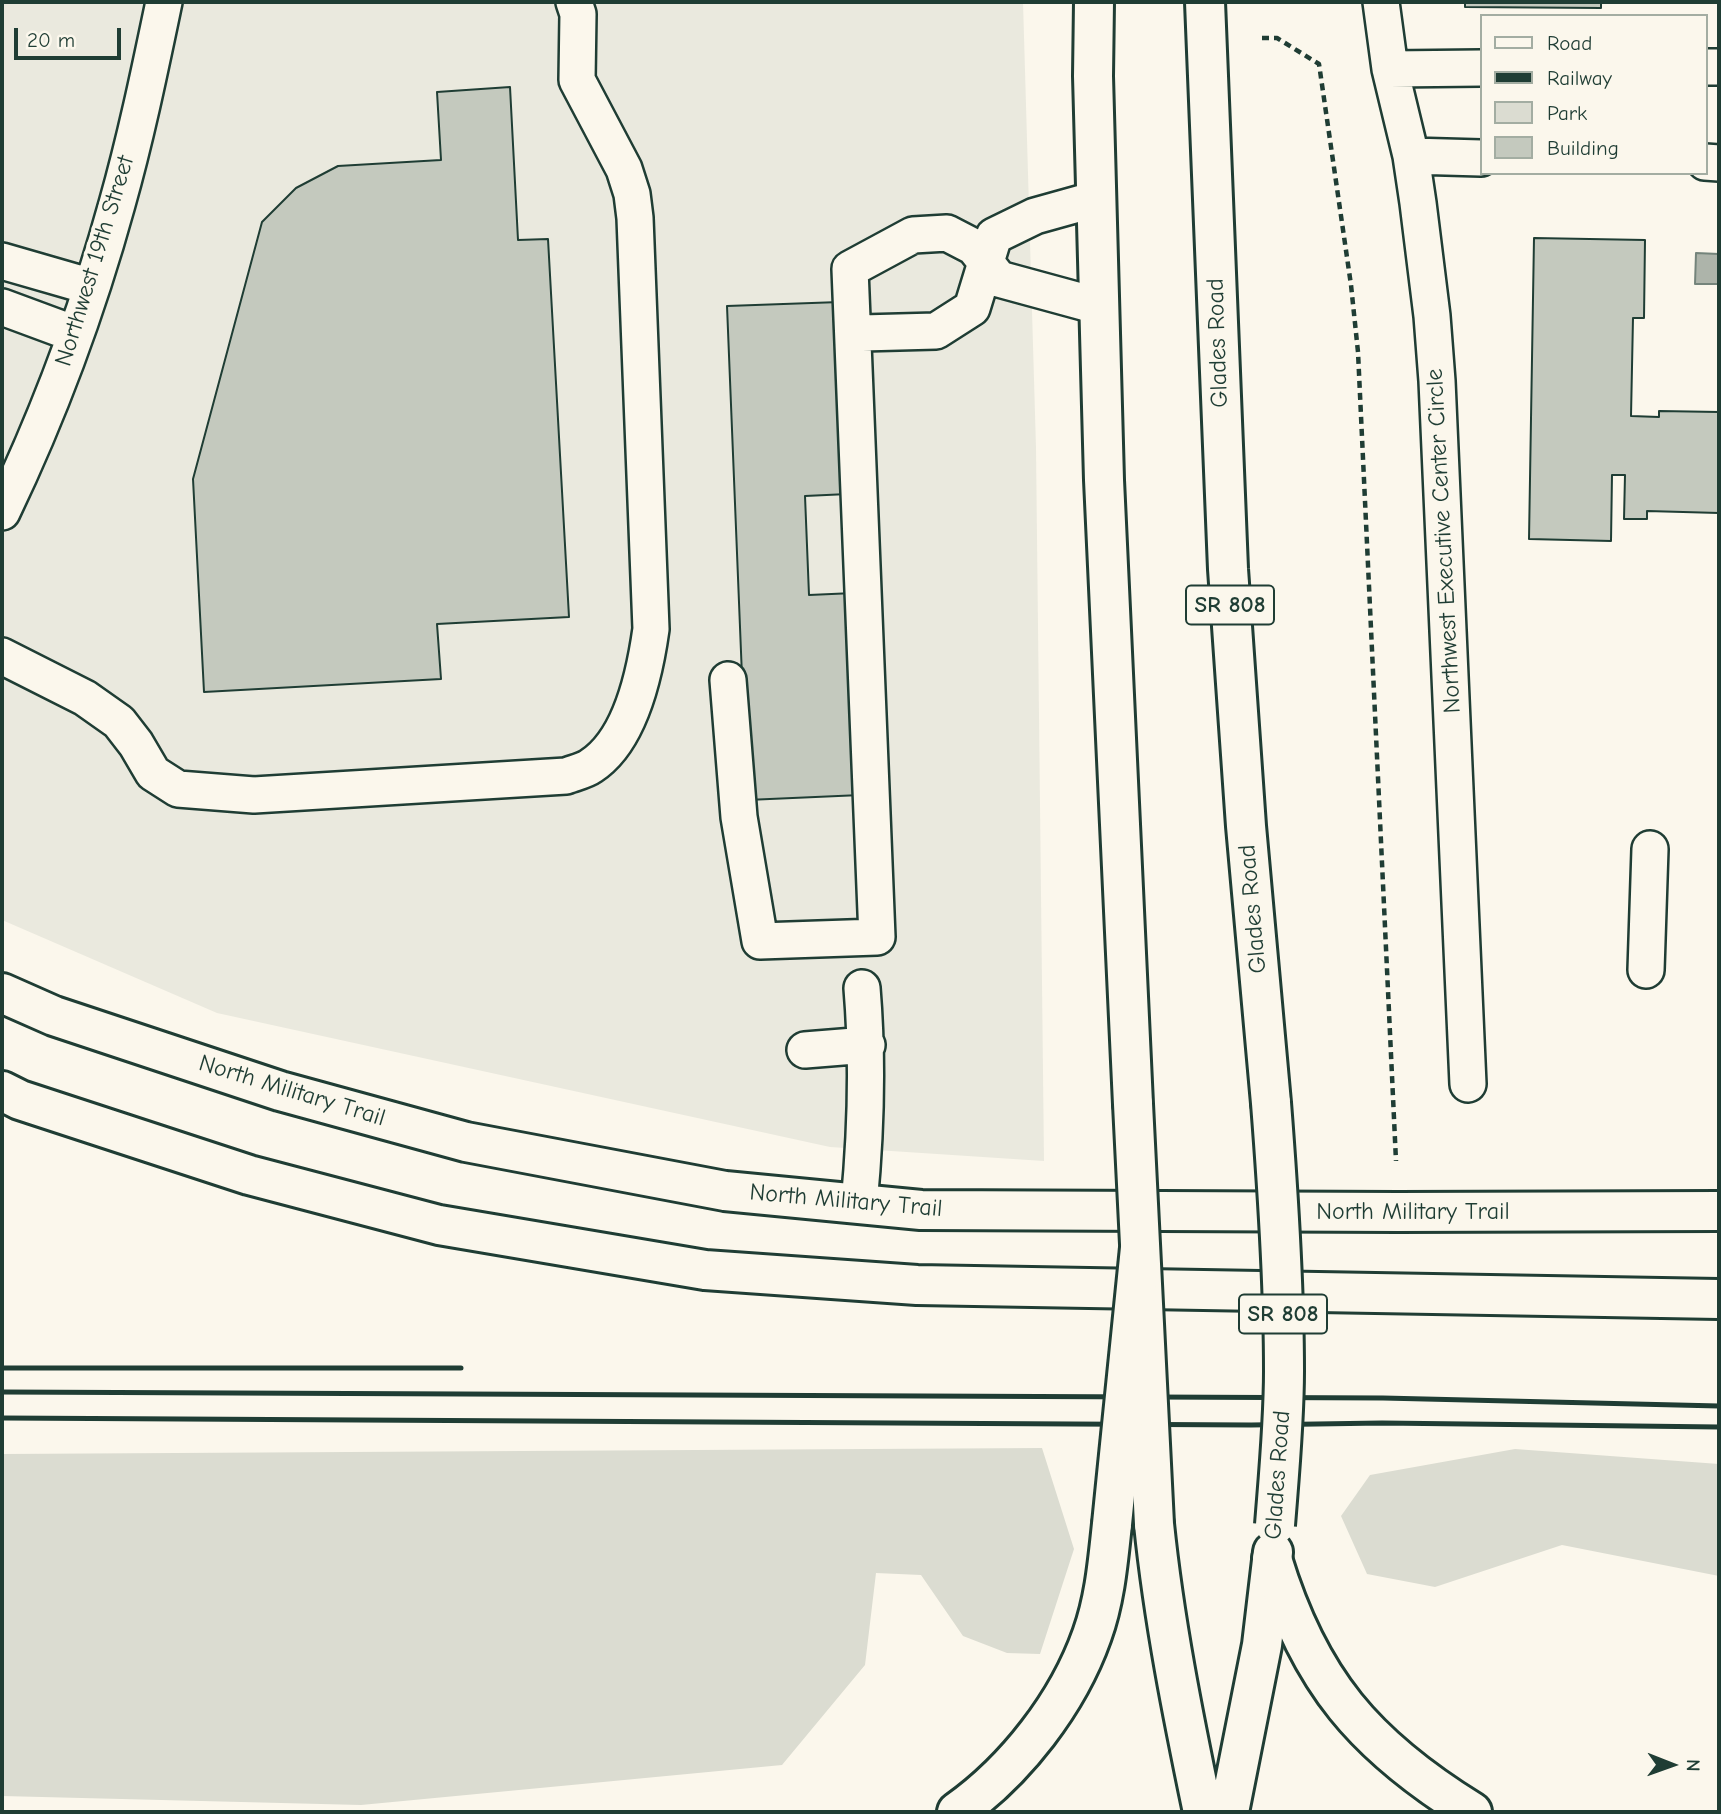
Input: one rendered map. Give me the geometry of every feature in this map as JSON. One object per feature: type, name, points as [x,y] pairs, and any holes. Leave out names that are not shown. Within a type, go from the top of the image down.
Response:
[{"type":"main road","points":[[1094,2],[1098,306],[1104,494],[1154,1524],[1178,1689],[1203,1812]]},
{"type":"main road","name":"Glades Road","points":[[1205,2],[1228,569],[1245,813],[1278,1194],[1284,1371],[1282,1445],[1274,1542],[1257,1671],[1228,1812]]},
{"type":"main road","name":"North Military Trail","points":[[2,993],[54,1016],[280,1091],[466,1142],[725,1191],[921,1210],[1719,1210]]},
{"type":"main road","points":[[2,1091],[20,1100],[249,1175],[439,1225],[705,1270],[917,1284],[1719,1299]]},
{"type":"main road","points":[[957,1812],[1010,1765],[1044,1722],[1073,1677],[1093,1633],[1105,1582],[1140,1248]]},
{"type":"main road","points":[[1274,1542],[1289,1611],[1303,1641],[1335,1694],[1387,1751],[1472,1812]]},
{"type":"street","name":"Northwest 19th Street","points":[[2,513],[92,288],[118,202],[164,2]]},
{"type":"street","points":[[2,656],[85,698],[119,723],[136,744],[153,774],[178,789],[254,794],[566,776],[591,766],[616,740],[634,704],[645,673],[651,629],[635,230],[632,194],[624,169],[576,80],[578,14],[574,2]]},
{"type":"street","name":"Northwest Executive Center Circle","points":[[1381,2],[1390,69],[1412,156],[1432,316],[1468,1084]]},
{"type":"street","points":[[1390,69],[1480,68]]},
{"type":"street","points":[[1412,156],[1480,158]]},
{"type":"street","points":[[862,332],[936,331],[972,308],[993,272],[994,236],[1035,216],[1096,200]]},
{"type":"street","points":[[729,680],[739,817],[760,940],[877,937],[850,269],[913,235],[947,233],[974,247],[993,272],[1098,306]]},
{"type":"street","points":[[2,261],[92,288]]},
{"type":"street","points":[[2,307],[75,334]]},
{"type":"street","points":[[1646,970],[1650,849]]},
{"type":"street","points":[[859,1204],[864,1148],[867,1045],[862,988]]},
{"type":"street","points":[[805,1050],[867,1045]]},
{"type":"path","points":[[1262,38],[1277,38],[1319,64],[1356,321],[1396,1161]]},
{"type":"shaded area","points":[[2,2],[1023,2],[1036,448],[1044,1161],[830,1147],[217,1013],[2,920]]},
{"type":"shaded area","points":[[1696,253],[1719,254],[1719,284],[1695,284]]},
{"type":"green space","points":[[1042,1448],[1074,1549],[1040,1654],[1007,1653],[963,1636],[921,1575],[876,1573],[865,1665],[782,1765],[361,1805],[2,1796],[2,1454]]},
{"type":"green space","points":[[1515,1449],[1719,1464],[1719,1576],[1562,1545],[1435,1587],[1367,1574],[1341,1516],[1370,1475]]},
{"type":"building","points":[[1465,2],[1601,2],[1601,8],[1465,7]]},
{"type":"building","points":[[510,87],[518,240],[548,239],[569,617],[437,624],[441,679],[204,692],[193,479],[262,222],[296,188],[338,166],[441,160],[437,92]]},
{"type":"building","points":[[1534,238],[1645,240],[1644,318],[1633,318],[1631,416],[1659,417],[1659,411],[1719,412],[1719,513],[1647,511],[1647,519],[1624,519],[1625,475],[1612,475],[1611,541],[1529,539]]},
{"type":"building","points":[[840,302],[848,494],[805,496],[809,595],[854,593],[861,795],[747,800],[727,306]]},
{"type":"railway","points":[[2,1368],[461,1368]]},
{"type":"railway","points":[[2,1392],[1383,1398],[1719,1406]]},
{"type":"railway","points":[[2,1418],[1251,1425],[1382,1423],[1719,1427]]}]
